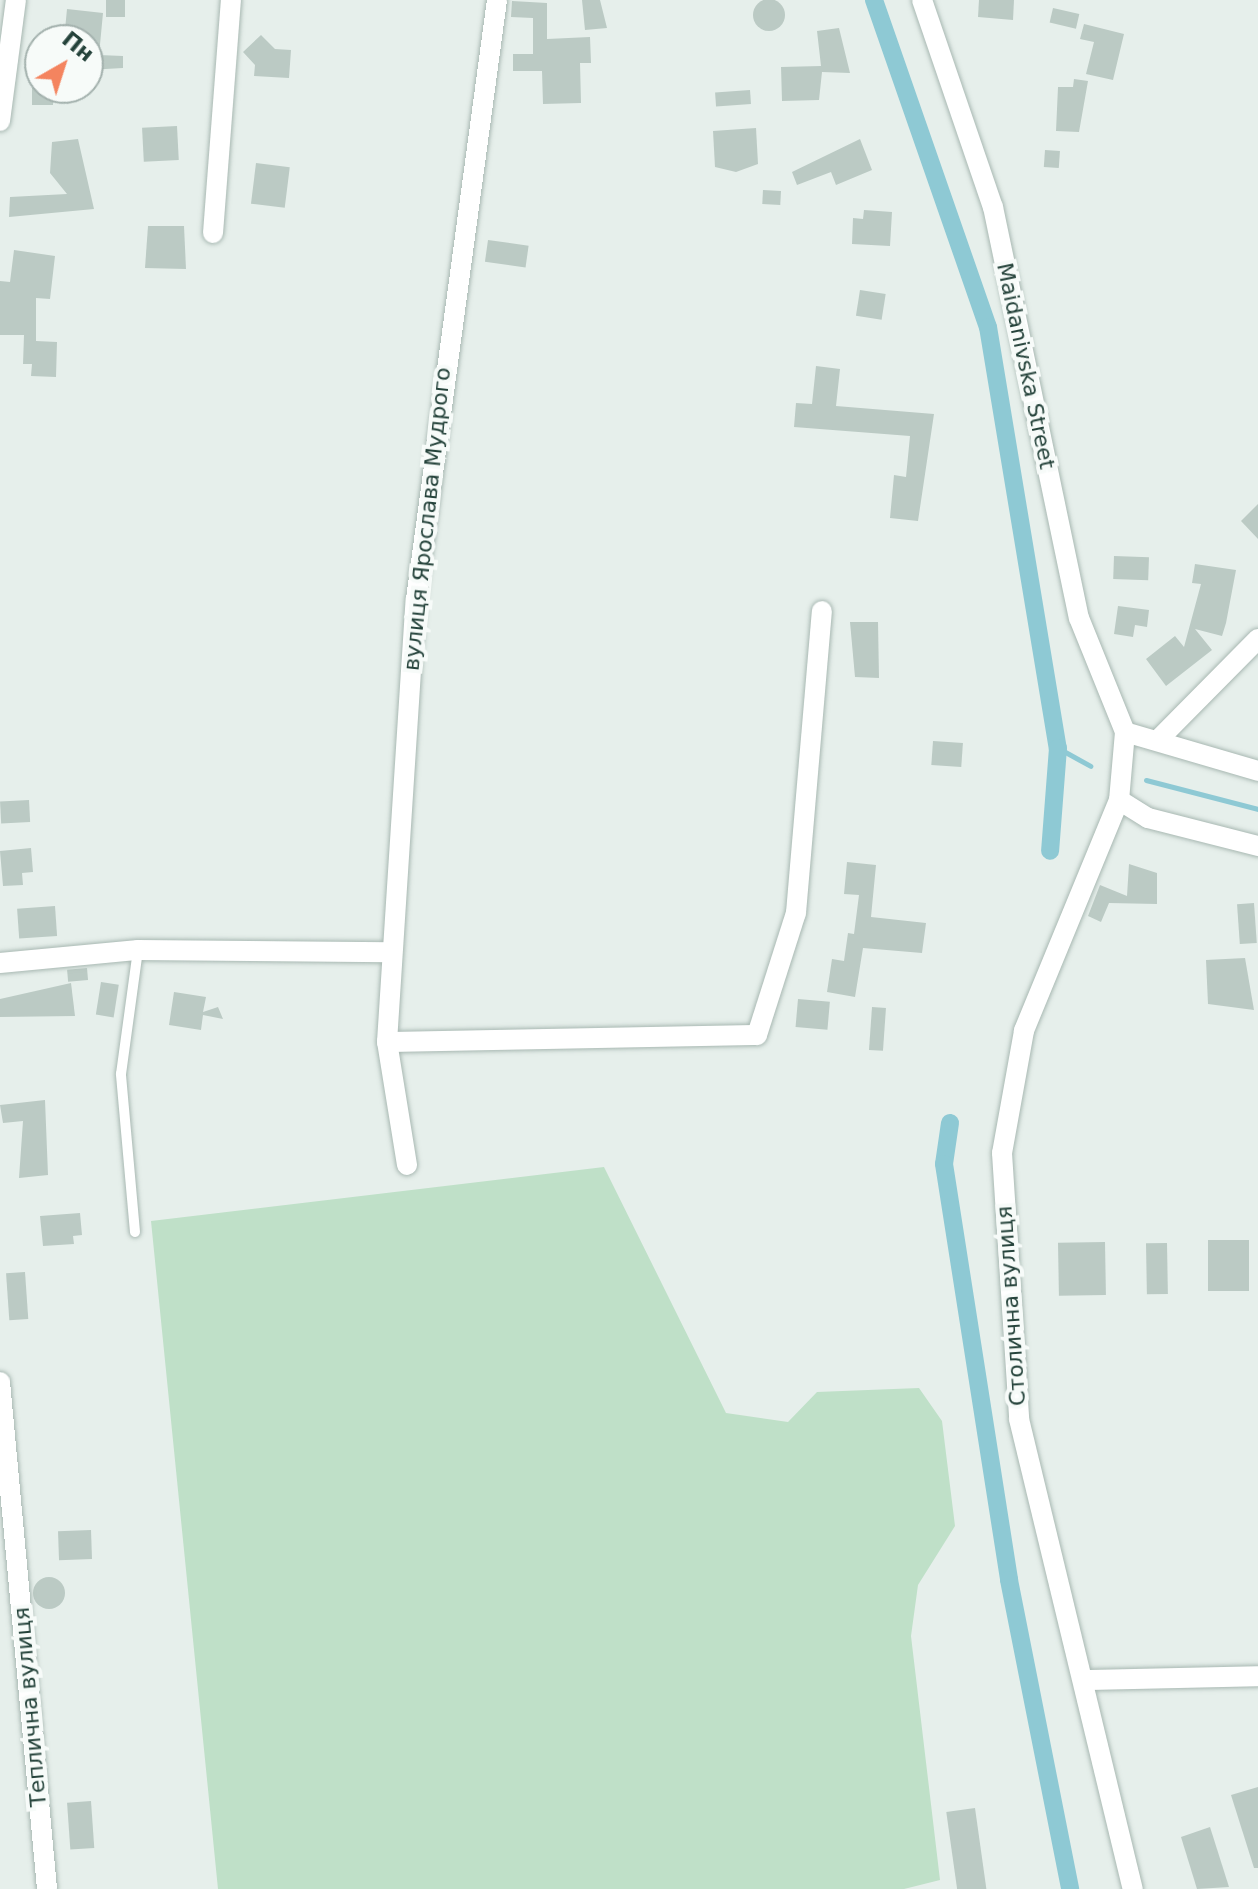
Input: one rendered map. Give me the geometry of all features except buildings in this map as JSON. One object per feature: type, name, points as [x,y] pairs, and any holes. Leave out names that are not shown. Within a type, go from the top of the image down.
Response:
[{"type":"street","points":[[0,121],[16,0]]},
{"type":"street","points":[[213,233],[231,0]]},
{"type":"street","name":"вулиця Ярослава Мудрого","points":[[407,1165],[387,1042],[390,952],[416,599],[497,0]]},
{"type":"street","name":"Maidanivska Street","points":[[923,0],[993,207],[1079,618],[1125,732]]},
{"type":"street","points":[[387,1042],[757,1035],[796,913],[822,611]]},
{"type":"street","points":[[1158,740],[1258,639]]},
{"type":"street","points":[[1125,732],[1258,771]]},
{"type":"street","name":"Столична вулиця","points":[[1125,732],[1119,800],[1024,1031],[1002,1153],[1019,1419],[1088,1680],[1133,1889]]},
{"type":"street","points":[[1119,800],[1148,818],[1258,846]]},
{"type":"street","points":[[0,963],[138,950],[390,952]]},
{"type":"street","name":"Теплична вулиця","points":[[0,1382],[47,1889]]},
{"type":"street","points":[[1088,1680],[1258,1676]]},
{"type":"lane","points":[[135,1232],[121,1074],[138,950]]},
{"type":"green space","points":[[604,1167],[726,1413],[788,1422],[817,1392],[919,1388],[942,1421],[955,1526],[918,1585],[911,1636],[940,1880],[904,1889],[218,1889],[151,1221]]},
{"type":"waterway","points":[[874,0],[988,327],[1058,748],[1050,851]]},
{"type":"waterway","points":[[1058,748],[1090,766]]},
{"type":"waterway","points":[[1146,780],[1258,809]]},
{"type":"waterway","points":[[950,1123],[944,1164],[1009,1580],[1070,1889]]}]
